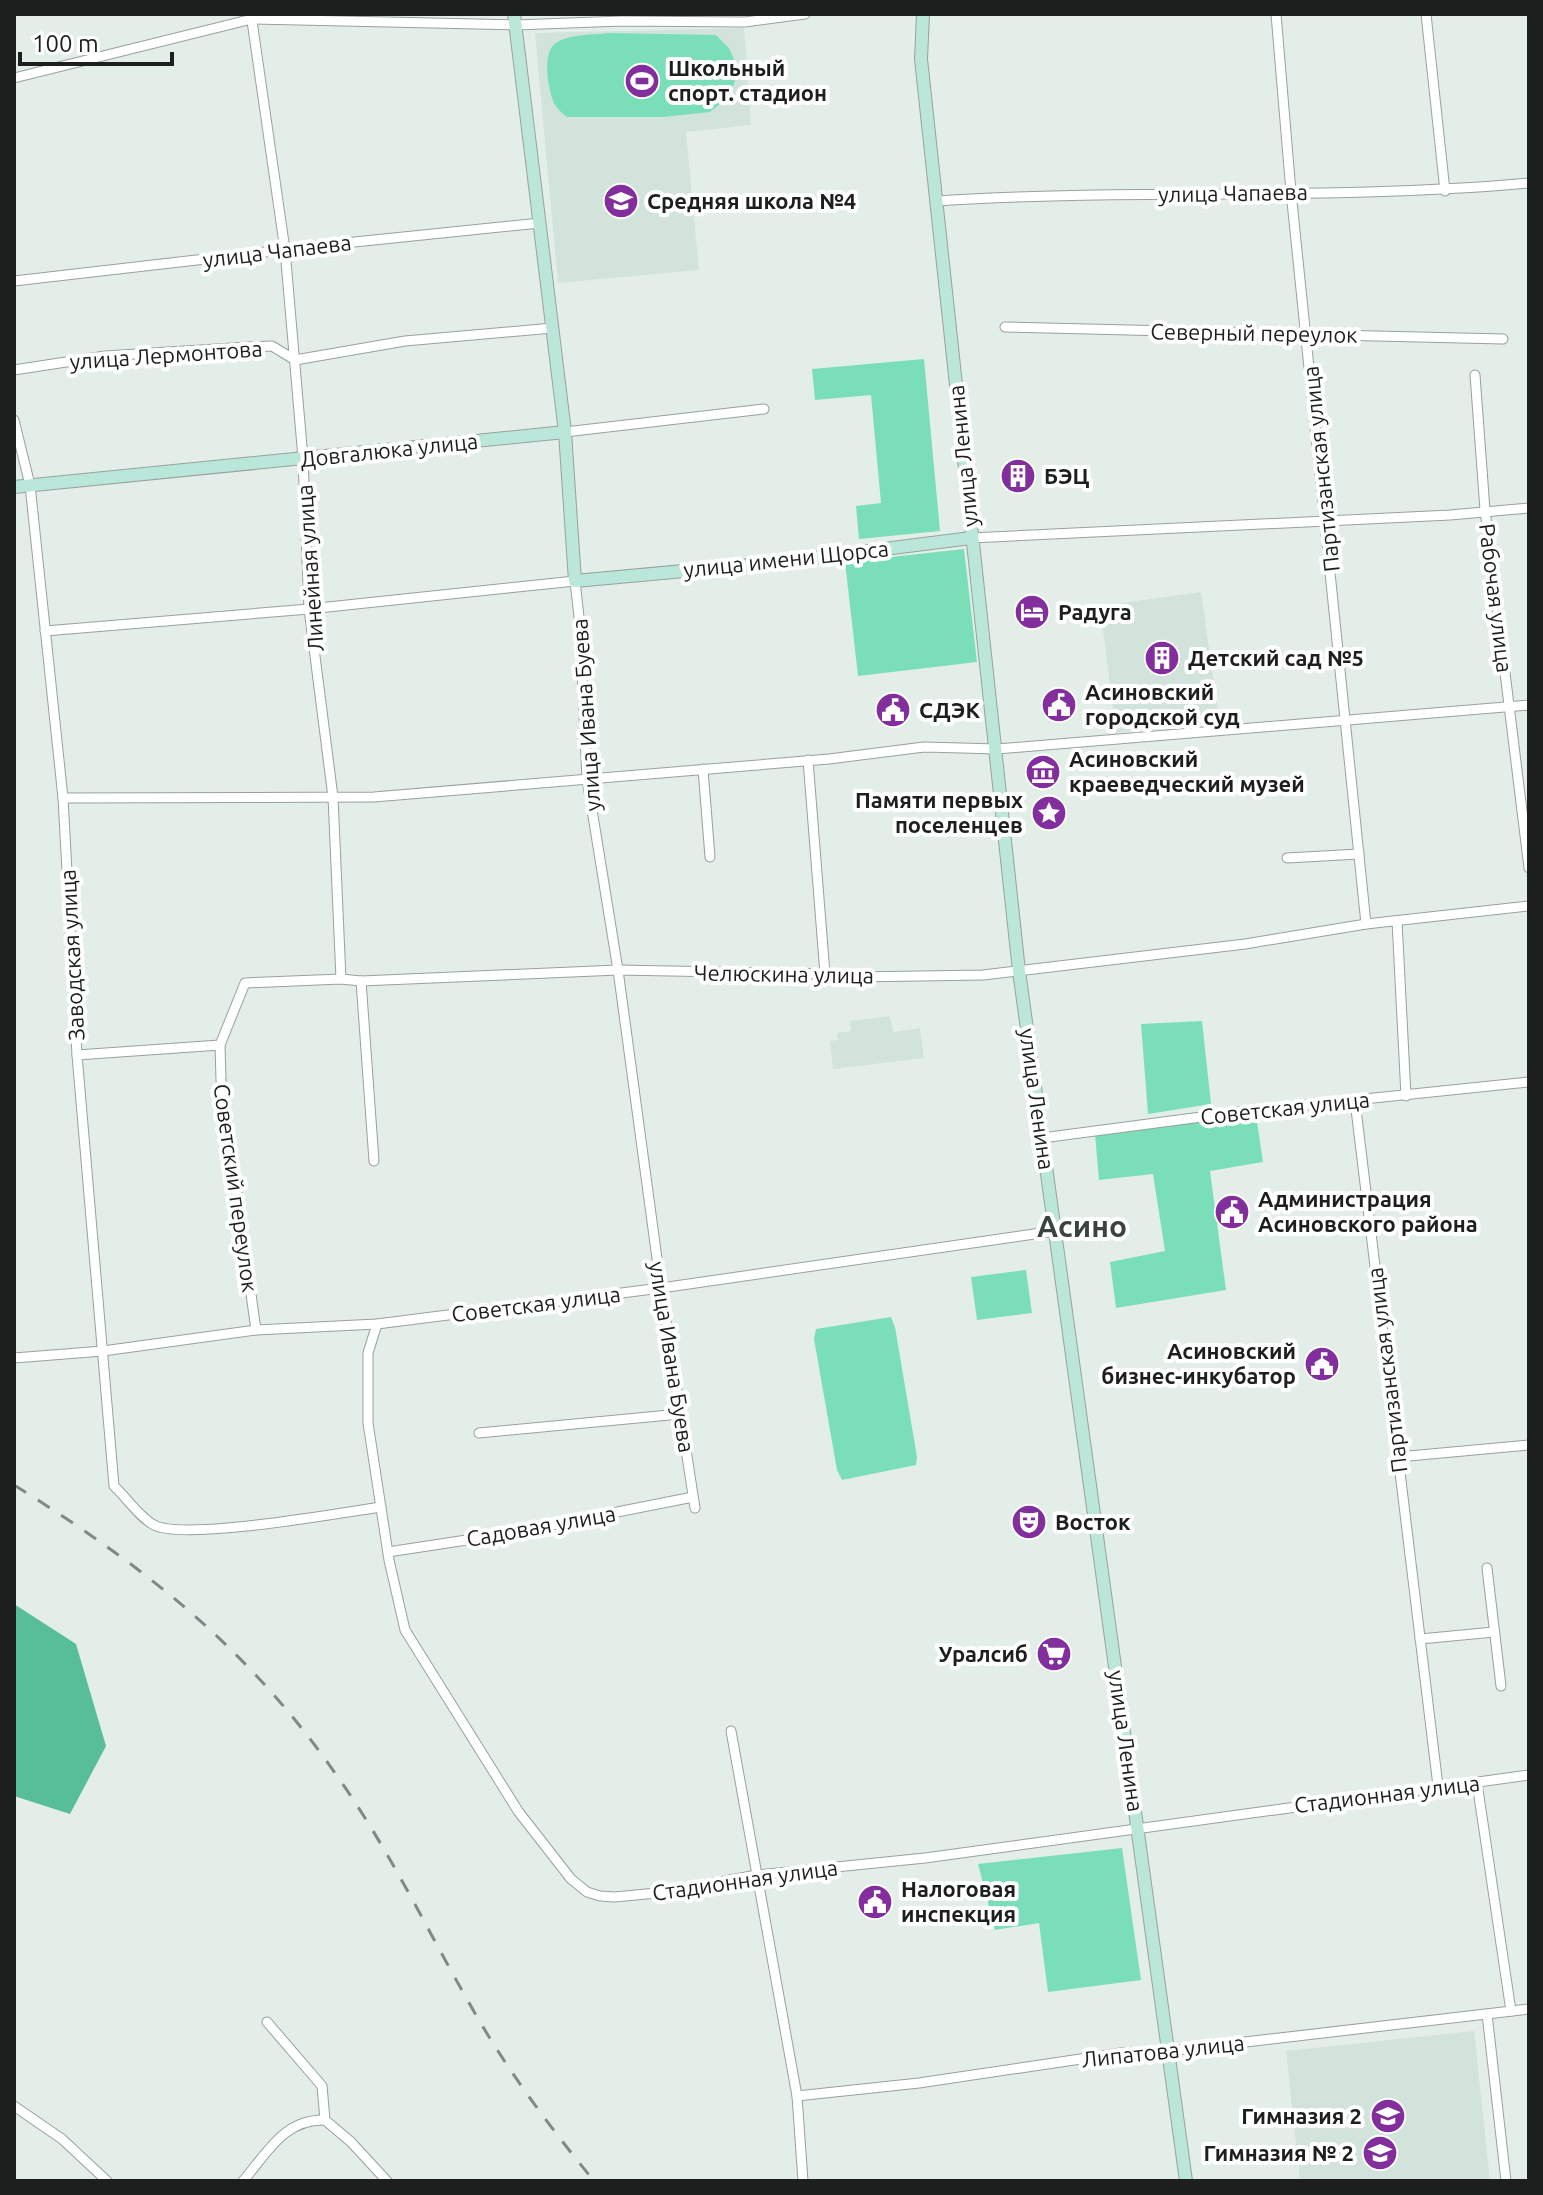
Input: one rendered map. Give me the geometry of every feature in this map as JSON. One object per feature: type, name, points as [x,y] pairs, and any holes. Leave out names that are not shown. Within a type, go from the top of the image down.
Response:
[{"type":"main road","name":"улица Ленина","points":[[923,14],[921,59],[1019,971],[1186,2181]]},
{"type":"main road","name":"улица Ивана Буева","points":[[515,20],[565,432],[575,581]]},
{"type":"main road","name":"Довгалюка улица","points":[[14,487],[565,432]]},
{"type":"main road","name":"улица имени Щорса","points":[[575,581],[782,562],[971,538]]},
{"type":"street","points":[[14,78],[252,16],[745,22],[805,14]]},
{"type":"street","name":"Партизанская улица","points":[[1276,14],[1291,192],[1366,924]]},
{"type":"street","points":[[1426,14],[1445,191]]},
{"type":"street","name":"Линейная улица","points":[[252,16],[285,250],[303,458],[309,609],[333,797],[341,979]]},
{"type":"street","name":"улица Чапаева","points":[[937,201],[1029,195],[1445,191],[1529,183]]},
{"type":"street","name":"улица Чапаева","points":[[14,281],[540,223]]},
{"type":"street","name":"Северный переулок","points":[[1005,327],[1503,339]]},
{"type":"street","name":"улица Лермонтова","points":[[14,370],[105,356],[272,346],[295,360],[405,341],[553,328]]},
{"type":"street","name":"Рабочая улица","points":[[1475,375],[1485,510],[1529,868]]},
{"type":"street","name":"Довгалюка улица","points":[[565,432],[764,409]]},
{"type":"street","name":"Заводская улица","points":[[14,420],[30,485],[63,798],[77,1055],[114,1486],[154,1524],[177,1531],[381,1507]]},
{"type":"street","name":"улица имени Щорса","points":[[971,538],[1450,515],[1529,508]]},
{"type":"street","name":"улица имени Щорса","points":[[45,631],[309,609],[575,581]]},
{"type":"street","name":"улица Ивана Буева","points":[[575,581],[587,779],[618,970],[661,1288],[695,1508]]},
{"type":"street","points":[[63,798],[374,797],[808,760],[924,747],[997,749],[1529,705]]},
{"type":"street","points":[[808,760],[825,974]]},
{"type":"street","points":[[703,769],[710,857]]},
{"type":"street","points":[[1287,858],[1359,854]]},
{"type":"street","name":"Челюскина улица","points":[[220,1045],[245,983],[618,970],[857,977],[967,975],[1245,944],[1366,924],[1529,906]]},
{"type":"street","points":[[1397,921],[1406,1096]]},
{"type":"street","points":[[361,981],[374,1161]]},
{"type":"street","points":[[77,1055],[220,1045]]},
{"type":"street","name":"Советский переулок","points":[[220,1045],[221,1080],[256,1330]]},
{"type":"street","name":"Советская улица","points":[[1042,1138],[1239,1112],[1529,1082]]},
{"type":"street","name":"Партизанская улица","points":[[1355,1101],[1438,1786]]},
{"type":"street","name":"Советская улица","points":[[14,1358],[103,1351],[256,1330],[377,1324],[661,1288],[1055,1231]]},
{"type":"street","name":"Стадионная улица","points":[[377,1324],[368,1353],[368,1423],[388,1552],[405,1630],[518,1811],[571,1879],[587,1892],[615,1897],[667,1892],[757,1875],[925,1858],[1529,1775]]},
{"type":"street","points":[[479,1433],[680,1414]]},
{"type":"street","points":[[1398,1457],[1529,1445]]},
{"type":"street","name":"Садовая улица","points":[[388,1552],[506,1534],[693,1497]]},
{"type":"street","points":[[1487,1568],[1501,1686]]},
{"type":"street","points":[[1420,1639],[1494,1632]]},
{"type":"street","points":[[731,1731],[797,2096],[803,2181]]},
{"type":"street","points":[[1477,1783],[1511,2011]]},
{"type":"street","name":"Липатова улица","points":[[797,2096],[919,2083],[1121,2053],[1168,2051],[1529,2009]]},
{"type":"street","points":[[1487,2014],[1506,2181]]},
{"type":"street","points":[[267,2022],[322,2086],[325,2120]]},
{"type":"street","points":[[14,2106],[62,2139],[107,2181]]},
{"type":"street","points":[[243,2181],[286,2131],[308,2120],[325,2120],[351,2142],[387,2181]]},
{"type":"shaded area","name":"Средняя школа №4","points":[[744,28],[751,125],[686,132],[699,270],[558,283],[535,33]]},
{"type":"shaded area","points":[[1201,592],[1219,718],[1116,733],[1100,606]]},
{"type":"shaded area","points":[[890,1016],[893,1032],[920,1028],[924,1058],[833,1069],[830,1041],[838,1040],[837,1033],[851,1031],[850,1021]]},
{"type":"shaded area","name":"Гимназия 2","points":[[1474,2031],[1490,2181],[1300,2181],[1286,2051]]},
{"type":"green space","name":"Школьный спорт. стадион","points":[[582,35],[716,35],[729,48],[738,69],[731,95],[710,112],[663,117],[567,117],[555,105],[550,89],[547,71],[549,53],[557,42]]},
{"type":"green space","points":[[924,359],[940,531],[859,539],[856,506],[881,503],[871,395],[815,400],[812,369]]},
{"type":"green space","points":[[964,549],[977,662],[858,676],[845,562]]},
{"type":"green space","points":[[1202,1021],[1211,1104],[1148,1114],[1141,1024]]},
{"type":"green space","points":[[1256,1115],[1263,1162],[1210,1171],[1226,1290],[1116,1308],[1110,1262],[1165,1251],[1153,1174],[1099,1180],[1095,1134]]},
{"type":"green space","points":[[1026,1270],[1032,1313],[977,1320],[971,1277]]},
{"type":"green space","points":[[891,1317],[916,1465],[842,1480],[837,1470],[814,1339],[816,1329]]},
{"type":"green space","points":[[14,1604],[76,1644],[106,1746],[70,1814],[14,1796]]},
{"type":"green space","points":[[1122,1848],[1141,1980],[1048,1992],[1039,1923],[995,1930],[978,1864]]},
{"type":"railway","points":[[14,1485],[62,1515],[149,1578],[190,1612],[266,1686],[354,1801],[500,2053],[594,2181]]},
{"type":"place","name":"Школьный спорт. стадион","points":[[642,81]]},
{"type":"place","name":"Средняя школа №4","points":[[621,201]]},
{"type":"place","name":"БЭЦ","points":[[1018,476]]},
{"type":"place","name":"Радуга","points":[[1032,612]]},
{"type":"place","name":"Детский сад №5","points":[[1162,658]]},
{"type":"place","name":"Асиновский городской суд","points":[[1059,705]]},
{"type":"place","name":"СДЭК","points":[[893,710]]},
{"type":"place","name":"Асиновский краеведческий музей","points":[[1043,772]]},
{"type":"place","name":"Памяти первых поселенцев","points":[[1049,813]]},
{"type":"place","name":"Администрация Асиновского района","points":[[1232,1212]]},
{"type":"place","name":"Асиновский бизнес-инкубатор","points":[[1322,1364]]},
{"type":"place","name":"Восток","points":[[1029,1522]]},
{"type":"place","name":"Уралсиб","points":[[1054,1654]]},
{"type":"place","name":"Налоговая инспекция","points":[[875,1902]]},
{"type":"place","name":"Гимназия 2","points":[[1388,2116]]},
{"type":"place","name":"Гимназия № 2","points":[[1380,2153]]},
{"type":"district","name":"Асино","points":[[1082,1227]]}]
